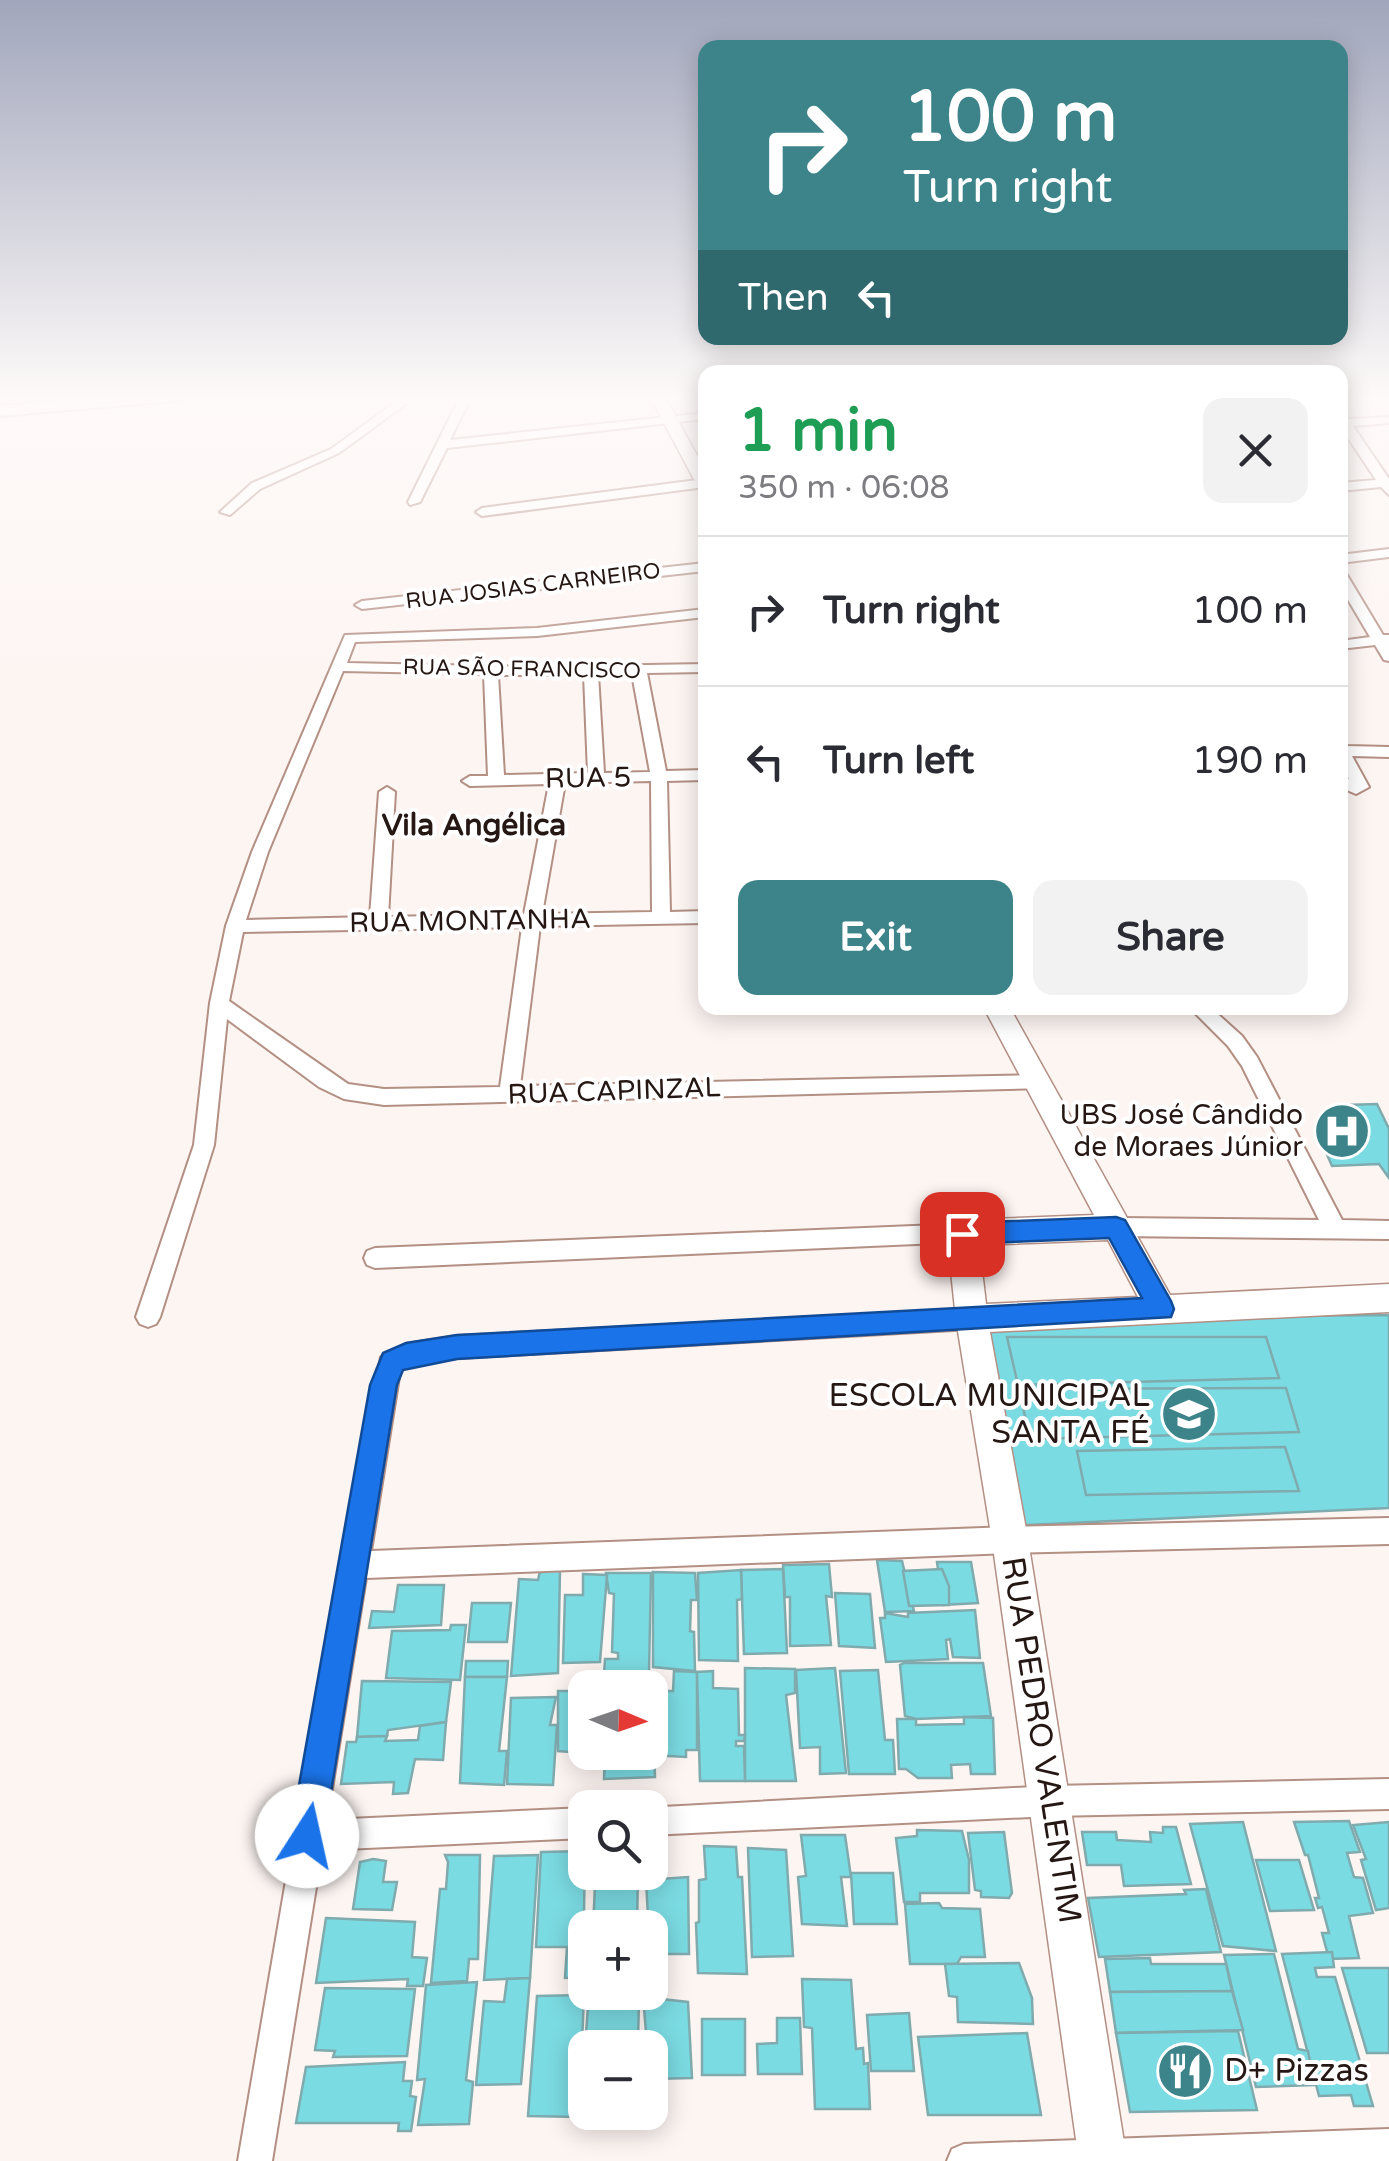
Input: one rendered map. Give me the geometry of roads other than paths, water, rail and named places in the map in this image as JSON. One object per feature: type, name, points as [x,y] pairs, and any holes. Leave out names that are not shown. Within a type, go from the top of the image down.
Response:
[{"type":"street","points":[[226,512],[245,496]]},
{"type":"street","points":[[414,502],[417,496]]},
{"type":"street","points":[[482,512],[611,496]]},
{"type":"street","points":[[1348,557],[1389,553]]},
{"type":"street","name":"RUA JOSIAS CARNEIRO","points":[[362,604],[698,568]]},
{"type":"street","points":[[1348,587],[1384,640],[1389,657]]},
{"type":"street","name":"RUA JOSIAS CARNEIRO","points":[[148,1317],[204,1144],[218,1003],[235,926],[260,852],[350,638],[538,632],[698,614]]},
{"type":"street","points":[[1348,644],[1384,640]]},
{"type":"street","name":"RUA SÃO FRANCISCO","points":[[339,666],[592,671],[698,668]]},
{"type":"street","points":[[491,670],[496,780]]},
{"type":"street","points":[[592,671],[596,777]]},
{"type":"street","points":[[638,671],[659,776],[660,918]]},
{"type":"street","points":[[1348,749],[1389,752]]},
{"type":"street","points":[[1348,762],[1361,786],[1348,784]]},
{"type":"street","name":"RUA 5","points":[[470,781],[698,776]]},
{"type":"street","points":[[509,1094],[532,919],[558,778]]},
{"type":"street","points":[[379,921],[387,792]]},
{"type":"street","name":"RUA MONTANHA","points":[[235,926],[698,917]]},
{"type":"street","name":"RUA CAPINZAL","points":[[218,1003],[326,1082],[344,1090],[384,1097],[1039,1083]]},
{"type":"street","points":[[1001,1015],[1161,1309]]},
{"type":"street","points":[[1207,1015],[1250,1062],[1335,1229]]},
{"type":"street","points":[[375,1258],[1116,1227],[1389,1230]]},
{"type":"street","name":"RUA PEDRO VALENTIM","points":[[962,1234],[1103,2159]]},
{"type":"street","points":[[256,2161],[307,1836],[389,1365],[406,1355],[457,1347],[1389,1298]]},
{"type":"street","points":[[353,1566],[1010,1540],[1389,1531]]},
{"type":"street","points":[[668,1819],[1051,1801],[1389,1794]]},
{"type":"street","points":[[307,1836],[568,1824]]},
{"type":"street","points":[[964,2161],[1389,2146]]},
{"type":"place","name":"UBS José Cândido de Moraes Júnior","points":[[1342,1131]]},
{"type":"place","name":"ESCOLA MUNICIPAL SANTA FÉ","points":[[1189,1414]]},
{"type":"place","name":"D+ Pizzas","points":[[1185,2071]]},
{"type":"district","name":"Vila Angélica","points":[[474,825]]}]
